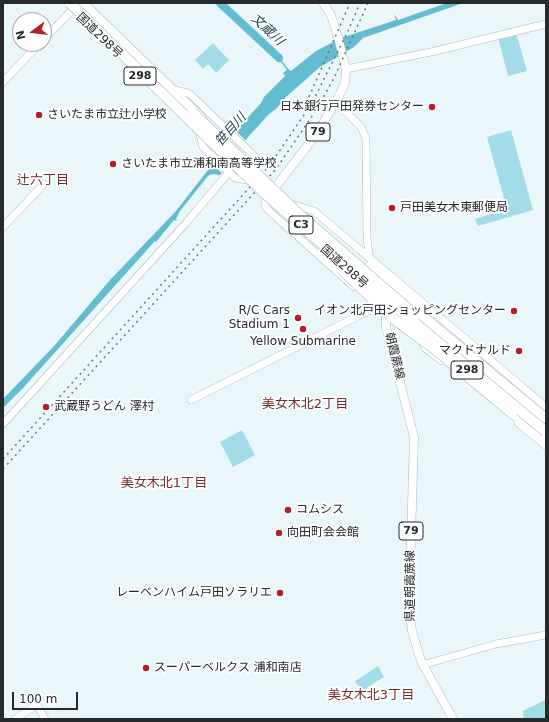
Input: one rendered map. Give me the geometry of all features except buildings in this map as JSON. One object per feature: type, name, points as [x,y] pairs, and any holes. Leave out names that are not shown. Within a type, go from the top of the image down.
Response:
[{"type":"highway","name":"国道298号","points":[[64,3],[76,4],[227,137],[242,151],[256,170],[275,188],[393,292],[546,417]]},
{"type":"highway","name":"国道298号","points":[[76,4],[200,135],[228,168],[247,180],[366,287],[386,307],[414,327],[546,437]]},
{"type":"highway","name":"C3","points":[[76,4],[264,195],[546,432]]},
{"type":"highway","name":"C3","points":[[76,4],[300,215],[392,295],[546,423]]},
{"type":"highway","points":[[264,195],[394,319],[546,437]]},
{"type":"highway","points":[[300,215],[369,267],[492,368],[546,417]]},
{"type":"main road","name":"79","points":[[264,195],[275,188],[307,147],[336,102],[345,84],[346,69],[338,37],[331,15],[323,3]]},
{"type":"main road","name":"朝霞蕨線","points":[[393,292],[386,307],[386,327],[404,397]]},
{"type":"main road","name":"県道朝霞蕨線","points":[[404,397],[414,432],[415,445],[410,617],[415,644],[422,665],[453,719]]},
{"type":"street","points":[[52,30],[76,4]]},
{"type":"street","points":[[346,69],[431,52],[546,24]]},
{"type":"street","points":[[3,82],[31,52]]},
{"type":"street","points":[[336,102],[361,127],[366,138],[367,238],[369,255],[372,260]]},
{"type":"street","points":[[3,424],[186,223],[228,168]]},
{"type":"street","points":[[3,227],[44,184]]},
{"type":"street","points":[[264,195],[267,209],[370,304],[369,309],[362,314]]},
{"type":"street","points":[[294,205],[314,211],[546,407]]},
{"type":"street","points":[[355,246],[365,242],[367,238]]},
{"type":"street","points":[[353,287],[366,287]]},
{"type":"street","points":[[191,400],[362,314],[373,309],[386,307]]},
{"type":"street","points":[[414,327],[425,348],[546,446]]},
{"type":"street","points":[[422,665],[496,644],[546,635]]},
{"type":"street","points":[[15,719],[36,705],[45,719]]},
{"type":"shaded area","name":"笹目川","points":[[447,3],[463,3],[363,38],[354,47],[320,67],[286,97],[249,136],[220,175],[212,174],[208,176],[180,211],[176,219],[177,221],[174,220],[156,242],[155,241],[23,388],[3,408],[4,398],[55,345],[110,280],[176,211],[208,170],[207,162],[261,103],[264,97],[285,76],[283,73],[288,69],[291,71],[316,51],[341,38],[396,20],[394,14],[398,20]]},
{"type":"shaded area","points":[[516,33],[527,71],[508,76],[498,38]]},
{"type":"shaded area","points":[[213,43],[229,60],[216,73],[208,64],[203,69],[195,60]]},
{"type":"shaded area","points":[[511,130],[533,210],[478,226],[475,219],[507,209],[487,137]]},
{"type":"shaded area","points":[[242,430],[255,455],[233,467],[220,442]]},
{"type":"shaded area","points":[[378,666],[384,677],[362,691],[355,681]]},
{"type":"shaded area","points":[[545,700],[546,719],[524,719],[523,711]]},
{"type":"pier","points":[[234,129],[247,142],[222,173],[207,160]]},
{"type":"waterway","name":"文蔵川","points":[[220,3],[279,58]]},
{"type":"waterway","points":[[279,58],[288,70]]},
{"type":"railway","points":[[309,97],[350,3]]},
{"type":"railway","points":[[3,459],[270,165],[312,103],[348,31],[360,3]]},
{"type":"railway","points":[[3,469],[276,169],[317,109],[334,78],[368,3]]},
{"type":"place","name":"日本銀行戸田発券センター","points":[[432,107]]},
{"type":"place","name":"さいたま市立辻小学校","points":[[39,115]]},
{"type":"place","name":"さいたま市立浦和南高等学校","points":[[113,164]]},
{"type":"place","name":"戸田美女木東郵便局","points":[[392,208]]},
{"type":"place","name":"イオン北戸田ショッピングセンター","points":[[514,311]]},
{"type":"place","name":"R/C Cars Stadium 1","points":[[298,318]]},
{"type":"place","name":"Yellow Submarine","points":[[303,329]]},
{"type":"place","name":"マクドナルド","points":[[519,351]]},
{"type":"place","name":"武蔵野うどん 澤村","points":[[46,407]]},
{"type":"place","name":"コムシス","points":[[288,510]]},
{"type":"place","name":"向田町会会館","points":[[279,533]]},
{"type":"place","name":"レーベンハイム戸田ソラリエ","points":[[280,593]]},
{"type":"place","name":"スーパーベルクス 浦和南店","points":[[146,668]]},
{"type":"district","name":"辻六丁目","points":[[43,181]]},
{"type":"district","name":"美女木北2丁目","points":[[305,405]]},
{"type":"district","name":"美女木北1丁目","points":[[164,484]]},
{"type":"district","name":"美女木北3丁目","points":[[371,696]]}]
